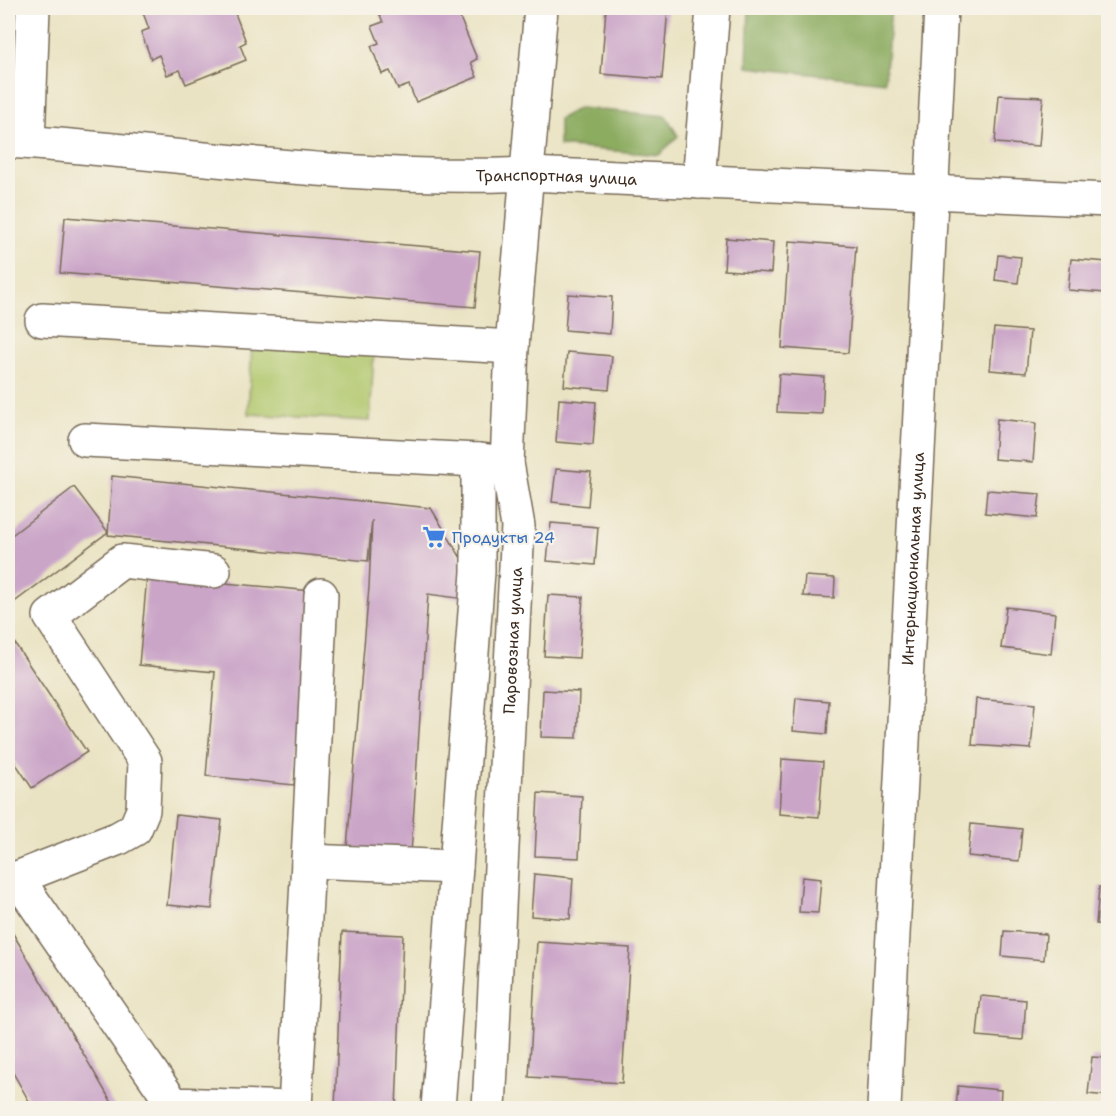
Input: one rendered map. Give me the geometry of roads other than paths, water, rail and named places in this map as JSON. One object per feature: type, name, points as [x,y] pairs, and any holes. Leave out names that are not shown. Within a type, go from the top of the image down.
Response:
[{"type":"street","points":[[18,141],[33,8]]},
{"type":"street","name":"Паровозная улица","points":[[489,1108],[518,526],[493,461],[512,347],[529,174],[541,8]]},
{"type":"street","points":[[699,182],[713,8]]},
{"type":"street","name":"Интернациональная улица","points":[[884,1108],[941,8]]},
{"type":"street","name":"Транспортная улица","points":[[18,141],[297,168],[471,177],[529,174],[1108,200]]},
{"type":"street","points":[[42,320],[512,347]]},
{"type":"street","points":[[85,440],[493,461],[478,572],[438,1108]]},
{"type":"street","points":[[214,571],[122,561],[50,616],[146,761],[143,810],[135,829],[119,838],[12,880],[173,1104],[295,1108],[321,596]]},
{"type":"street","points":[[308,861],[456,867]]},
{"type":"place","name":"Продукты 24","points":[[434,537]]}]
